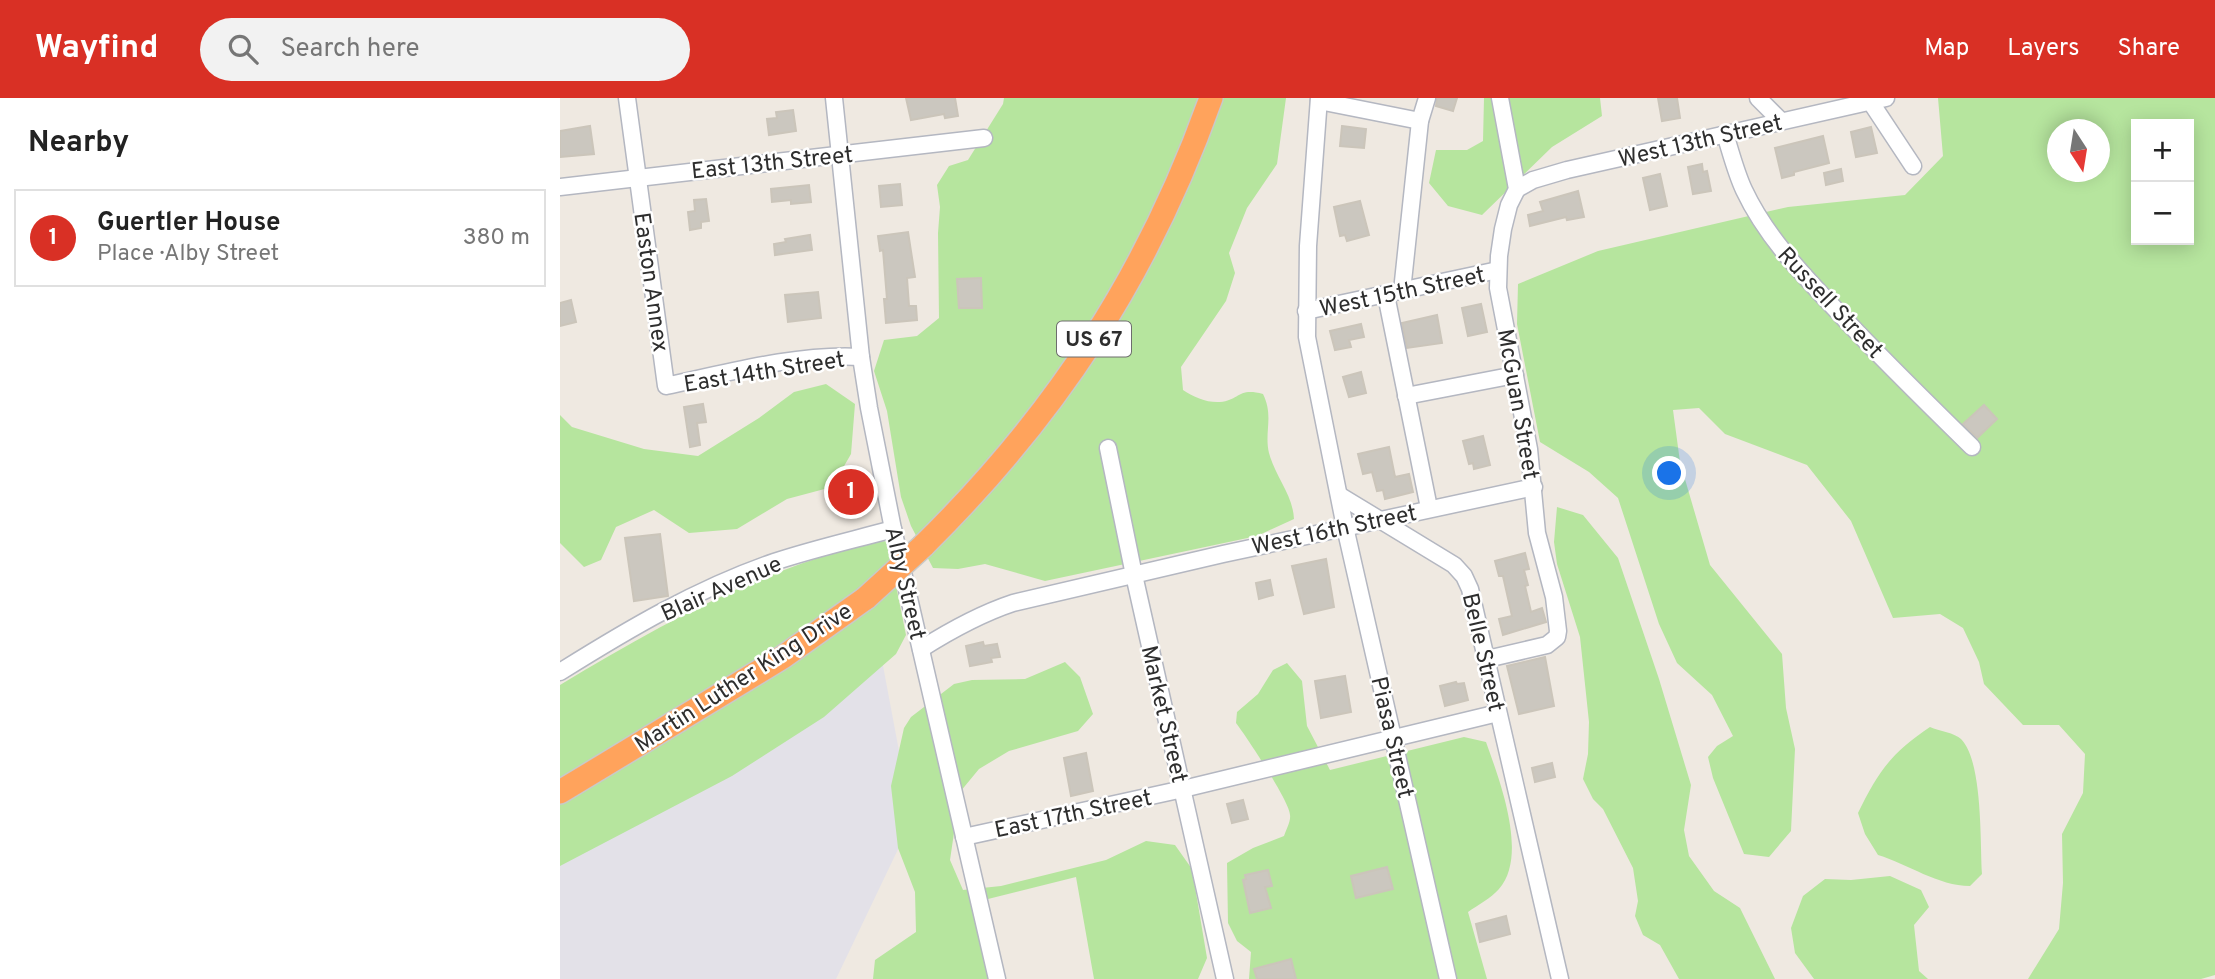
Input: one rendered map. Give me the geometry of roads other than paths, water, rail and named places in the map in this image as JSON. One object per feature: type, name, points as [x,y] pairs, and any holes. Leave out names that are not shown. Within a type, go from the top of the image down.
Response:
[{"type":"highway","name":"Martin Luther King Drive","points":[[560,792],[783,657],[866,598],[923,546],[1000,465],[1045,410],[1104,324],[1159,225],[1183,173],[1211,98]]},
{"type":"street","name":"Easton Annex","points":[[627,98],[666,386]]},
{"type":"street","name":"Alby Street","points":[[834,98],[861,357],[869,408],[893,529],[997,979]]},
{"type":"street","points":[[1402,291],[1420,121],[1427,98]]},
{"type":"street","points":[[1500,98],[1517,190]]},
{"type":"street","points":[[1758,98],[1781,121]]},
{"type":"street","points":[[1878,99],[1913,166]]},
{"type":"street","name":"West 13th Street","points":[[1517,190],[1533,180],[1567,170],[1878,99]]},
{"type":"street","points":[[1339,495],[1307,337],[1308,246],[1319,100],[1420,121]]},
{"type":"street","name":"Russell Street","points":[[1725,134],[1744,191],[1779,246],[1862,337],[1972,447]]},
{"type":"street","name":"East 13th Street","points":[[560,187],[984,138]]},
{"type":"street","name":"McGuan Street","points":[[1487,659],[1547,645],[1557,637],[1558,624],[1554,597],[1537,533],[1534,487],[1498,288],[1503,229],[1509,205],[1517,190]]},
{"type":"street","name":"West 15th Street","points":[[1306,311],[1498,270]]},
{"type":"street","points":[[1386,296],[1429,508]]},
{"type":"street","name":"East 14th Street","points":[[666,386],[722,373],[796,361],[861,357]]},
{"type":"street","points":[[1406,396],[1515,375]]},
{"type":"street","name":"Market Street","points":[[1108,448],[1225,979]]},
{"type":"street","name":"West 16th Street","points":[[921,649],[954,628],[991,610],[1379,519],[1534,487]]},
{"type":"street","name":"Belle Street","points":[[1339,495],[1454,565],[1464,576],[1476,609],[1560,979]]},
{"type":"street","name":"Piasa Street","points":[[1339,495],[1448,979]]},
{"type":"street","name":"Blair Avenue","points":[[563,667],[643,623],[737,577],[810,551],[893,529]]},
{"type":"street","name":"East 17th Street","points":[[964,837],[1183,789],[1498,713]]},
{"type":"place","name":"Guertler House","points":[[851,492]]}]
